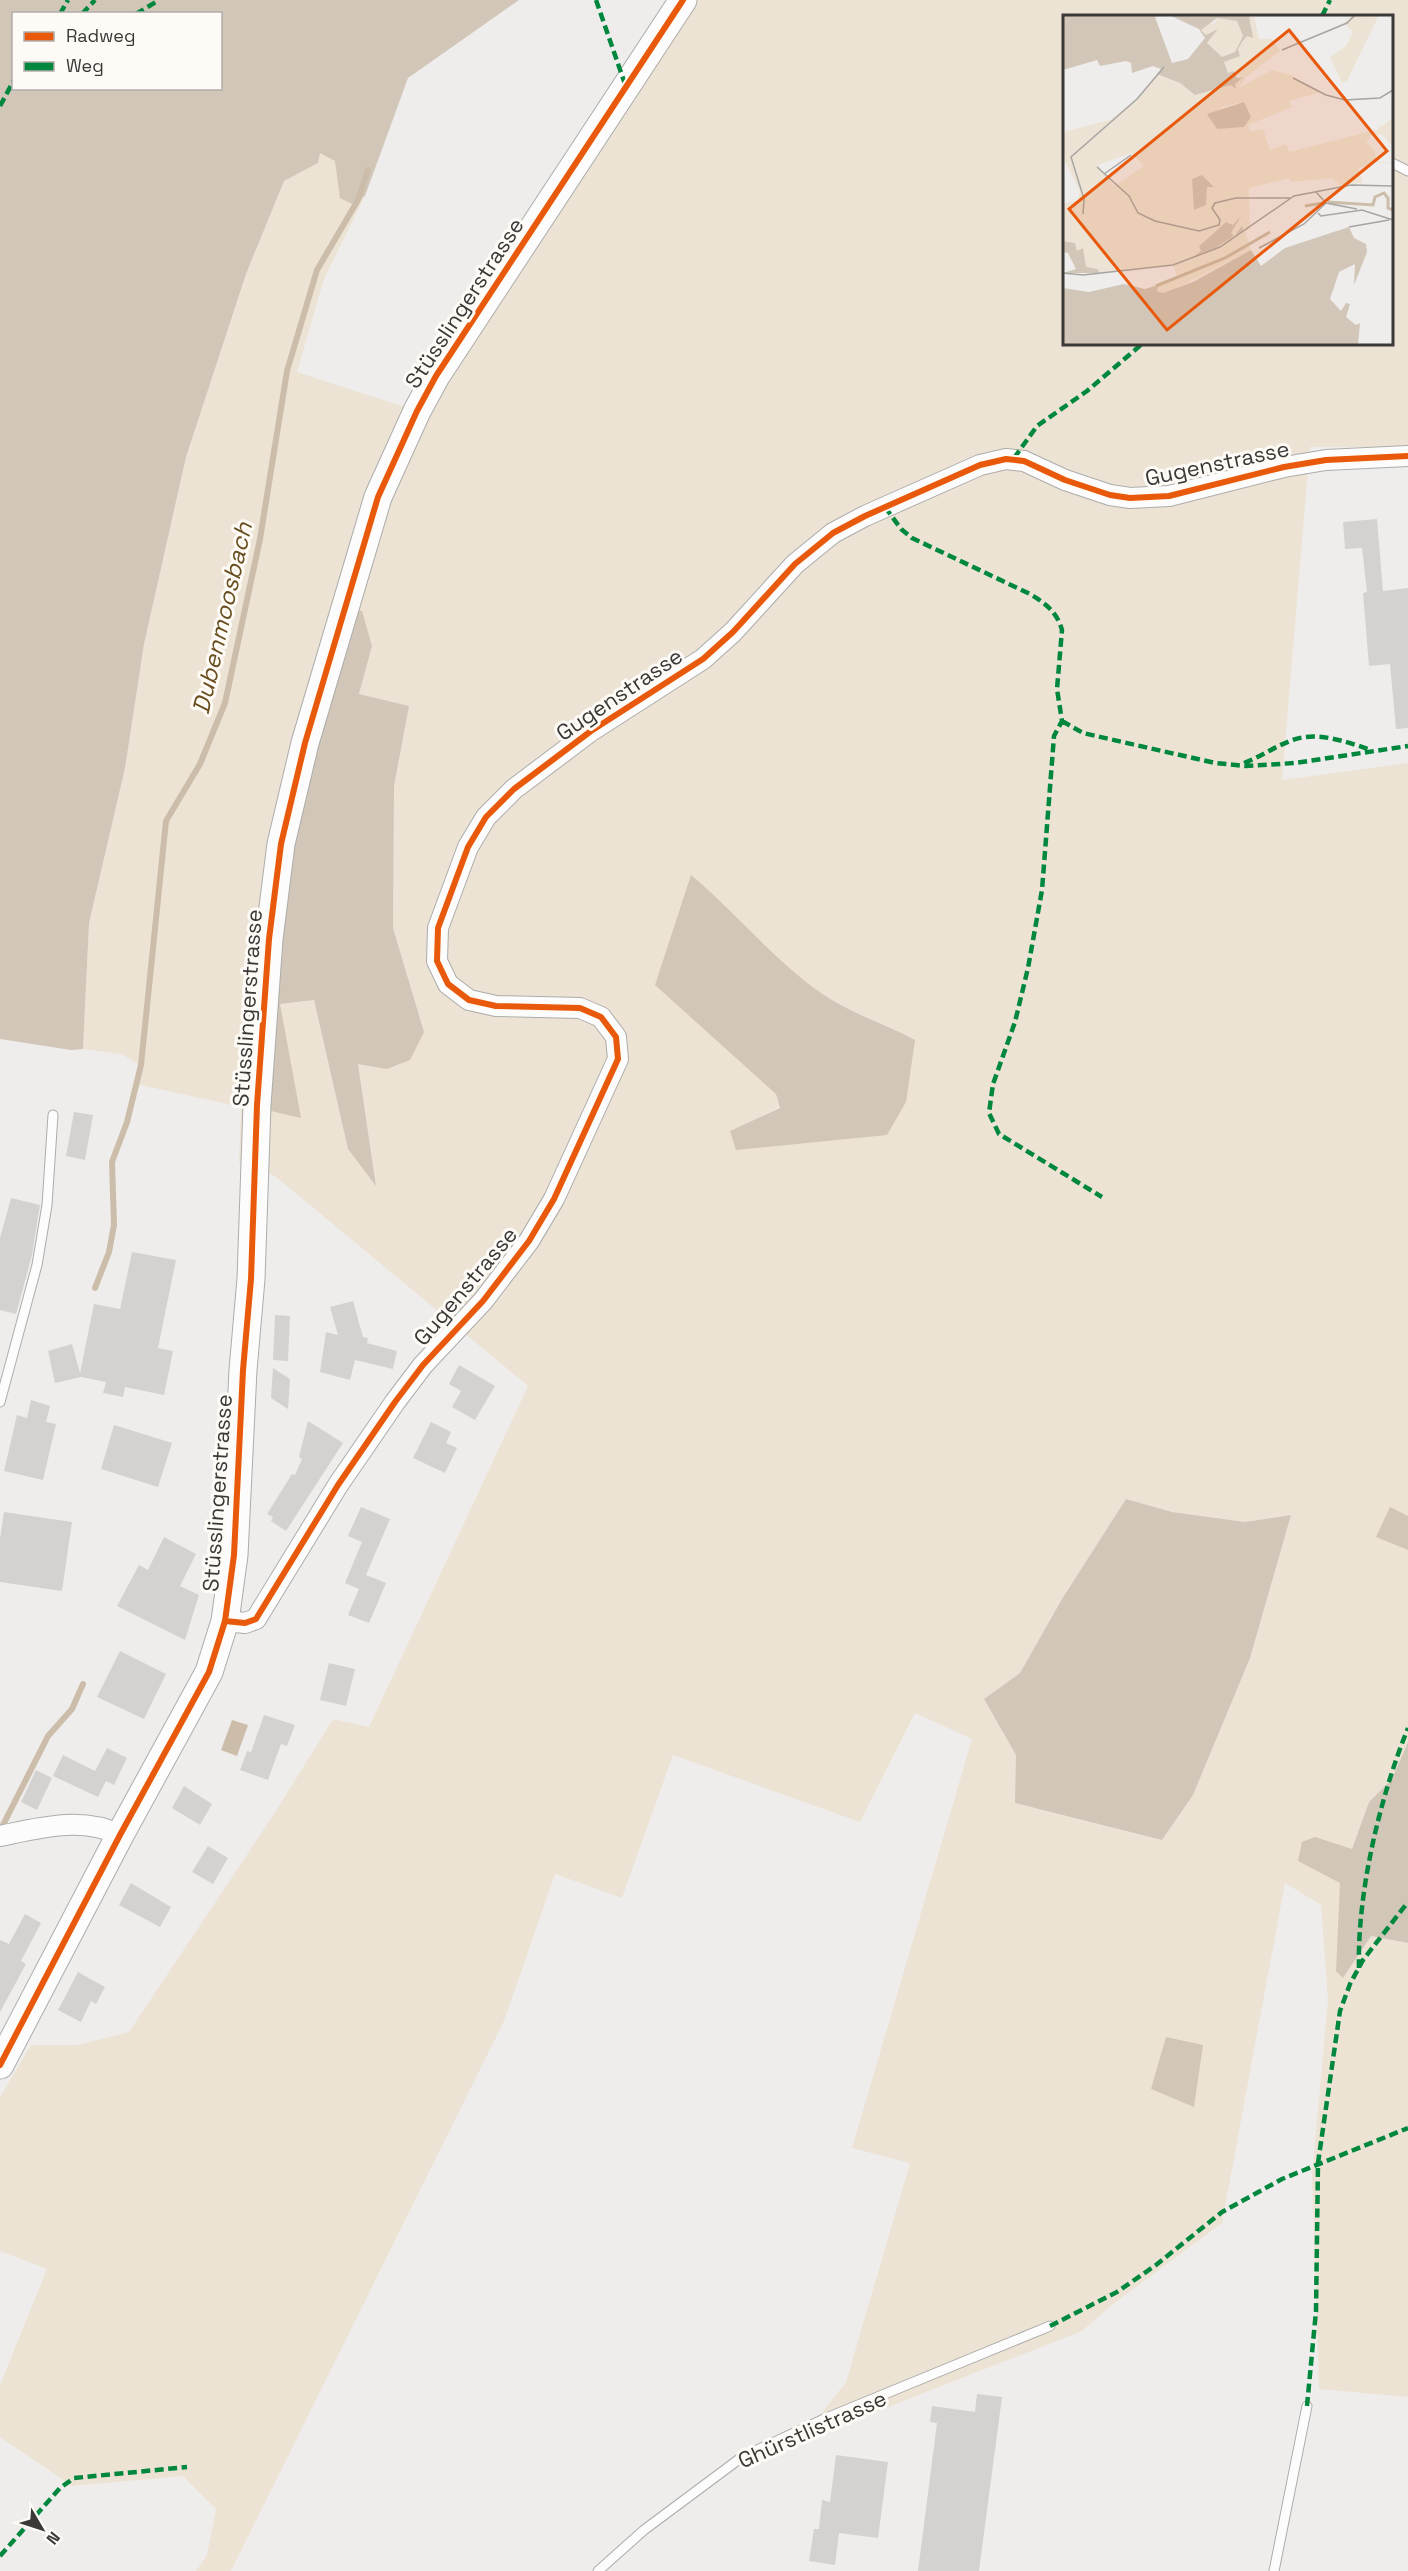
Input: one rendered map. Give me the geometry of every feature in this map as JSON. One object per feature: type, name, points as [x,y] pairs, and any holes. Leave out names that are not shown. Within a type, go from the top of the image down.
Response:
[{"type":"street","name":"Stüsslingerstrasse","points":[[0,2065],[120,1835],[209,1672],[225,1621],[234,1555],[243,1370],[251,1279],[257,1105],[269,939],[281,844],[308,732],[378,497],[417,411],[436,376],[683,0]]},
{"type":"street","name":"Gugenstrasse","points":[[225,1621],[244,1623],[256,1619],[338,1485],[395,1402],[423,1365],[483,1301],[529,1241],[554,1199],[618,1059],[616,1037],[601,1017],[580,1008],[496,1006],[469,1000],[448,984],[437,961],[438,928],[468,847],[486,817],[514,789],[591,731],[703,659],[733,632],[795,564],[832,533],[980,465],[1014,459],[1092,490],[1130,498],[1150,498],[1295,465],[1326,460],[1408,456]]},
{"type":"street","points":[[0,1836],[47,1826],[85,1824],[106,1828],[120,1835]]},
{"type":"lane","points":[[1393,164],[1408,171]]},
{"type":"lane","points":[[0,1402],[37,1265],[47,1205],[53,1115]]},
{"type":"lane","name":"Ghürstlistrasse","points":[[598,2571],[644,2530],[742,2457],[824,2420],[1050,2326]]},
{"type":"lane","points":[[1274,2571],[1308,2406]]},
{"type":"shaded area","points":[[0,0],[519,0],[408,78],[365,196],[352,204],[340,198],[335,161],[320,153],[318,163],[284,181],[246,274],[186,457],[144,644],[125,768],[89,923],[83,1049],[71,1050],[0,1039]]},
{"type":"shaded area","points":[[683,0],[1408,0],[1408,447],[1310,447],[1282,780],[1408,763],[1408,1742],[1392,1779],[1369,1802],[1340,1882],[1343,1978],[1371,1936],[1408,1943],[1408,2397],[1319,2389],[1312,2175],[1328,2000],[1321,1905],[1285,1883],[1222,2223],[1112,2305],[1082,2331],[799,2442],[846,2382],[910,2163],[852,2148],[972,1739],[915,1713],[860,1822],[673,1755],[622,1898],[555,1874],[504,2021],[231,2571],[196,2571],[207,2555],[216,2509],[183,2476],[72,2486],[0,2437],[0,2385],[47,2269],[0,2251],[0,2097],[31,2045],[78,2045],[129,2032],[274,1814],[333,1719],[369,1727],[528,1386],[275,1176],[239,1162],[241,1107],[136,1084],[140,1065],[121,1054],[83,1049],[89,923],[125,768],[144,644],[186,457],[246,274],[284,181],[318,163],[320,152],[335,161],[352,204],[365,196],[324,279],[297,372],[417,411]],"holes":[[[361,611],[372,646],[359,694],[409,706],[394,786],[393,928],[424,1032],[411,1054],[399,1065],[383,1068],[358,1064],[376,1184],[348,1149],[314,1000],[280,1004],[287,1048],[272,1004]],[[691,875],[795,974],[813,988],[842,1006],[915,1040],[736,1150],[731,1131],[780,1107],[776,1094],[730,1051]],[[1126,1499],[1172,1512],[1245,1522],[1291,1515],[1250,1658],[1193,1795],[1162,1840],[1015,1803],[1016,1755],[984,1699],[1020,1673],[1062,1599]]]},
{"type":"shaded area","points":[[353,610],[362,611],[372,646],[359,694],[409,706],[394,786],[393,928],[424,1032],[410,1060],[387,1069],[358,1064],[376,1186],[348,1149],[314,1000],[280,1004],[301,1118],[267,1110],[272,1004],[295,821]]},
{"type":"shaded area","points":[[691,875],[813,988],[842,1006],[915,1040],[906,1102],[887,1135],[736,1150],[730,1131],[780,1108],[776,1094],[655,985]]},
{"type":"shaded area","points":[[1126,1499],[1172,1512],[1245,1522],[1291,1515],[1250,1658],[1193,1795],[1162,1840],[1015,1803],[1016,1755],[984,1699],[1020,1673],[1062,1599]]},
{"type":"shaded area","points":[[1390,1507],[1408,1516],[1408,1550],[1376,1537]]},
{"type":"shaded area","points":[[232,1720],[248,1725],[237,1756],[221,1750]]},
{"type":"shaded area","points":[[1408,1742],[1408,1943],[1371,1936],[1343,1978],[1336,1971],[1340,1883],[1298,1861],[1302,1842],[1315,1837],[1352,1849],[1369,1802],[1392,1779]]},
{"type":"shaded area","points":[[1166,2037],[1203,2045],[1194,2107],[1151,2089]]},
{"type":"building","points":[[1377,519],[1383,591],[1408,588],[1408,728],[1396,729],[1390,664],[1369,666],[1363,593],[1367,592],[1362,548],[1345,549],[1343,522]]},
{"type":"building","points":[[74,1112],[93,1115],[85,1160],[66,1156]]},
{"type":"building","points":[[11,1198],[40,1205],[32,1255],[16,1314],[0,1310],[0,1238]]},
{"type":"building","points":[[132,1252],[176,1260],[158,1348],[173,1351],[164,1395],[125,1387],[123,1397],[103,1393],[106,1382],[81,1377],[55,1383],[48,1351],[72,1344],[80,1373],[94,1304],[120,1309]]},
{"type":"building","points":[[353,1301],[363,1337],[368,1338],[367,1343],[397,1351],[393,1369],[355,1360],[350,1380],[320,1372],[326,1332],[338,1335],[330,1307]]},
{"type":"building","points":[[275,1315],[290,1316],[288,1361],[273,1360]]},
{"type":"building","points":[[459,1365],[495,1386],[475,1420],[452,1407],[461,1391],[449,1384]]},
{"type":"building","points":[[273,1368],[290,1379],[288,1409],[271,1398]]},
{"type":"building","points":[[31,1400],[50,1406],[46,1422],[56,1424],[43,1480],[4,1471],[17,1415],[27,1418]]},
{"type":"building","points":[[308,1421],[343,1443],[286,1531],[271,1521],[273,1517],[267,1514],[292,1474],[295,1475],[302,1459],[299,1457]]},
{"type":"building","points":[[431,1422],[451,1432],[446,1443],[457,1448],[445,1473],[413,1458]]},
{"type":"building","points":[[114,1425],[172,1443],[158,1487],[101,1469]]},
{"type":"building","points":[[361,1507],[390,1519],[366,1575],[386,1583],[369,1623],[348,1615],[359,1589],[345,1583],[362,1542],[348,1536]]},
{"type":"building","points":[[4,1512],[72,1522],[62,1591],[0,1582],[0,1539]]},
{"type":"building","points":[[164,1537],[196,1554],[180,1586],[199,1595],[185,1640],[117,1606],[139,1565],[148,1570]]},
{"type":"building","points":[[120,1651],[166,1674],[144,1719],[97,1697]]},
{"type":"building","points":[[329,1663],[355,1669],[346,1706],[320,1700]]},
{"type":"building","points":[[264,1715],[295,1725],[287,1746],[281,1744],[268,1780],[240,1770],[247,1751],[251,1752]]},
{"type":"building","points":[[107,1748],[127,1758],[114,1785],[106,1781],[98,1797],[53,1776],[63,1755],[95,1771]]},
{"type":"building","points":[[36,1770],[52,1778],[37,1810],[21,1802]]},
{"type":"building","points":[[184,1786],[212,1804],[200,1825],[172,1808]]},
{"type":"building","points":[[208,1846],[228,1858],[213,1884],[192,1872]]},
{"type":"building","points":[[131,1883],[171,1907],[160,1927],[119,1905]]},
{"type":"building","points":[[25,1914],[41,1923],[21,1961],[26,1964],[0,2012],[0,1940],[9,1944]]},
{"type":"building","points":[[78,1972],[105,1987],[96,2004],[91,2001],[81,2022],[58,2010]]},
{"type":"building","points":[[977,2394],[1002,2397],[979,2571],[918,2571],[937,2423],[930,2422],[932,2406],[975,2412]]},
{"type":"building","points":[[836,2455],[888,2462],[878,2538],[839,2533],[835,2565],[809,2561],[814,2529],[819,2529],[822,2500],[830,2502]]},
{"type":"waterway","name":"Dubenmoosbach","points":[[95,1288],[109,1252],[114,1225],[112,1162],[127,1122],[141,1065],[166,821],[200,764],[225,703],[260,539],[287,371],[317,270],[358,200],[368,170]]},
{"type":"waterway","name":"Dubenmoosbach","points":[[3,1825],[48,1736],[72,1709],[83,1684]]},
{"type":"marked path","points":[[61,12],[68,0]]},
{"type":"marked path","points":[[84,12],[95,0]]},
{"type":"marked path","points":[[139,12],[159,0]]},
{"type":"marked path","points":[[596,0],[626,87]]},
{"type":"marked path","points":[[1322,15],[1330,0]]},
{"type":"marked path","points":[[0,106],[12,84]]},
{"type":"marked path","points":[[1014,458],[1037,426],[1087,391],[1141,345]]},
{"type":"marked path","points":[[885,507],[901,529],[912,538],[1041,601],[1054,613],[1062,630],[1057,689],[1062,721],[1054,736],[1042,890],[1028,968],[1015,1022],[993,1084],[989,1113],[999,1134],[1102,1197]]},
{"type":"marked path","points":[[1062,721],[1083,733],[1215,763],[1246,766],[1295,763],[1408,746]]},
{"type":"marked path","points":[[1244,763],[1300,738],[1331,738],[1371,750]]},
{"type":"marked path","points":[[1359,1968],[1362,1909],[1372,1846],[1388,1784],[1408,1728]]},
{"type":"marked path","points":[[1307,2406],[1316,2311],[1318,2163],[1340,2011],[1350,1984],[1363,1960],[1408,1902]]},
{"type":"marked path","points":[[1050,2326],[1117,2292],[1156,2265],[1222,2212],[1282,2179],[1408,2128]]},
{"type":"marked path","points":[[0,2556],[60,2488],[74,2478],[187,2467]]},
{"type":"cycle path","points":[[0,2065],[120,1835],[209,1672],[225,1621],[234,1555],[243,1370],[251,1279],[257,1105],[269,939],[281,844],[305,743],[378,497],[417,411],[436,376],[683,0]]},
{"type":"cycle path","points":[[225,1621],[245,1623],[256,1619],[338,1485],[395,1402],[423,1365],[483,1301],[529,1241],[554,1199],[618,1059],[616,1037],[601,1017],[580,1008],[496,1006],[469,1000],[448,984],[437,961],[438,928],[468,847],[486,817],[514,789],[591,731],[703,659],[733,632],[795,564],[833,533],[865,516],[980,465],[1006,459],[1024,461],[1065,480],[1110,495],[1130,498],[1169,496],[1284,467],[1326,460],[1408,456]]}]
